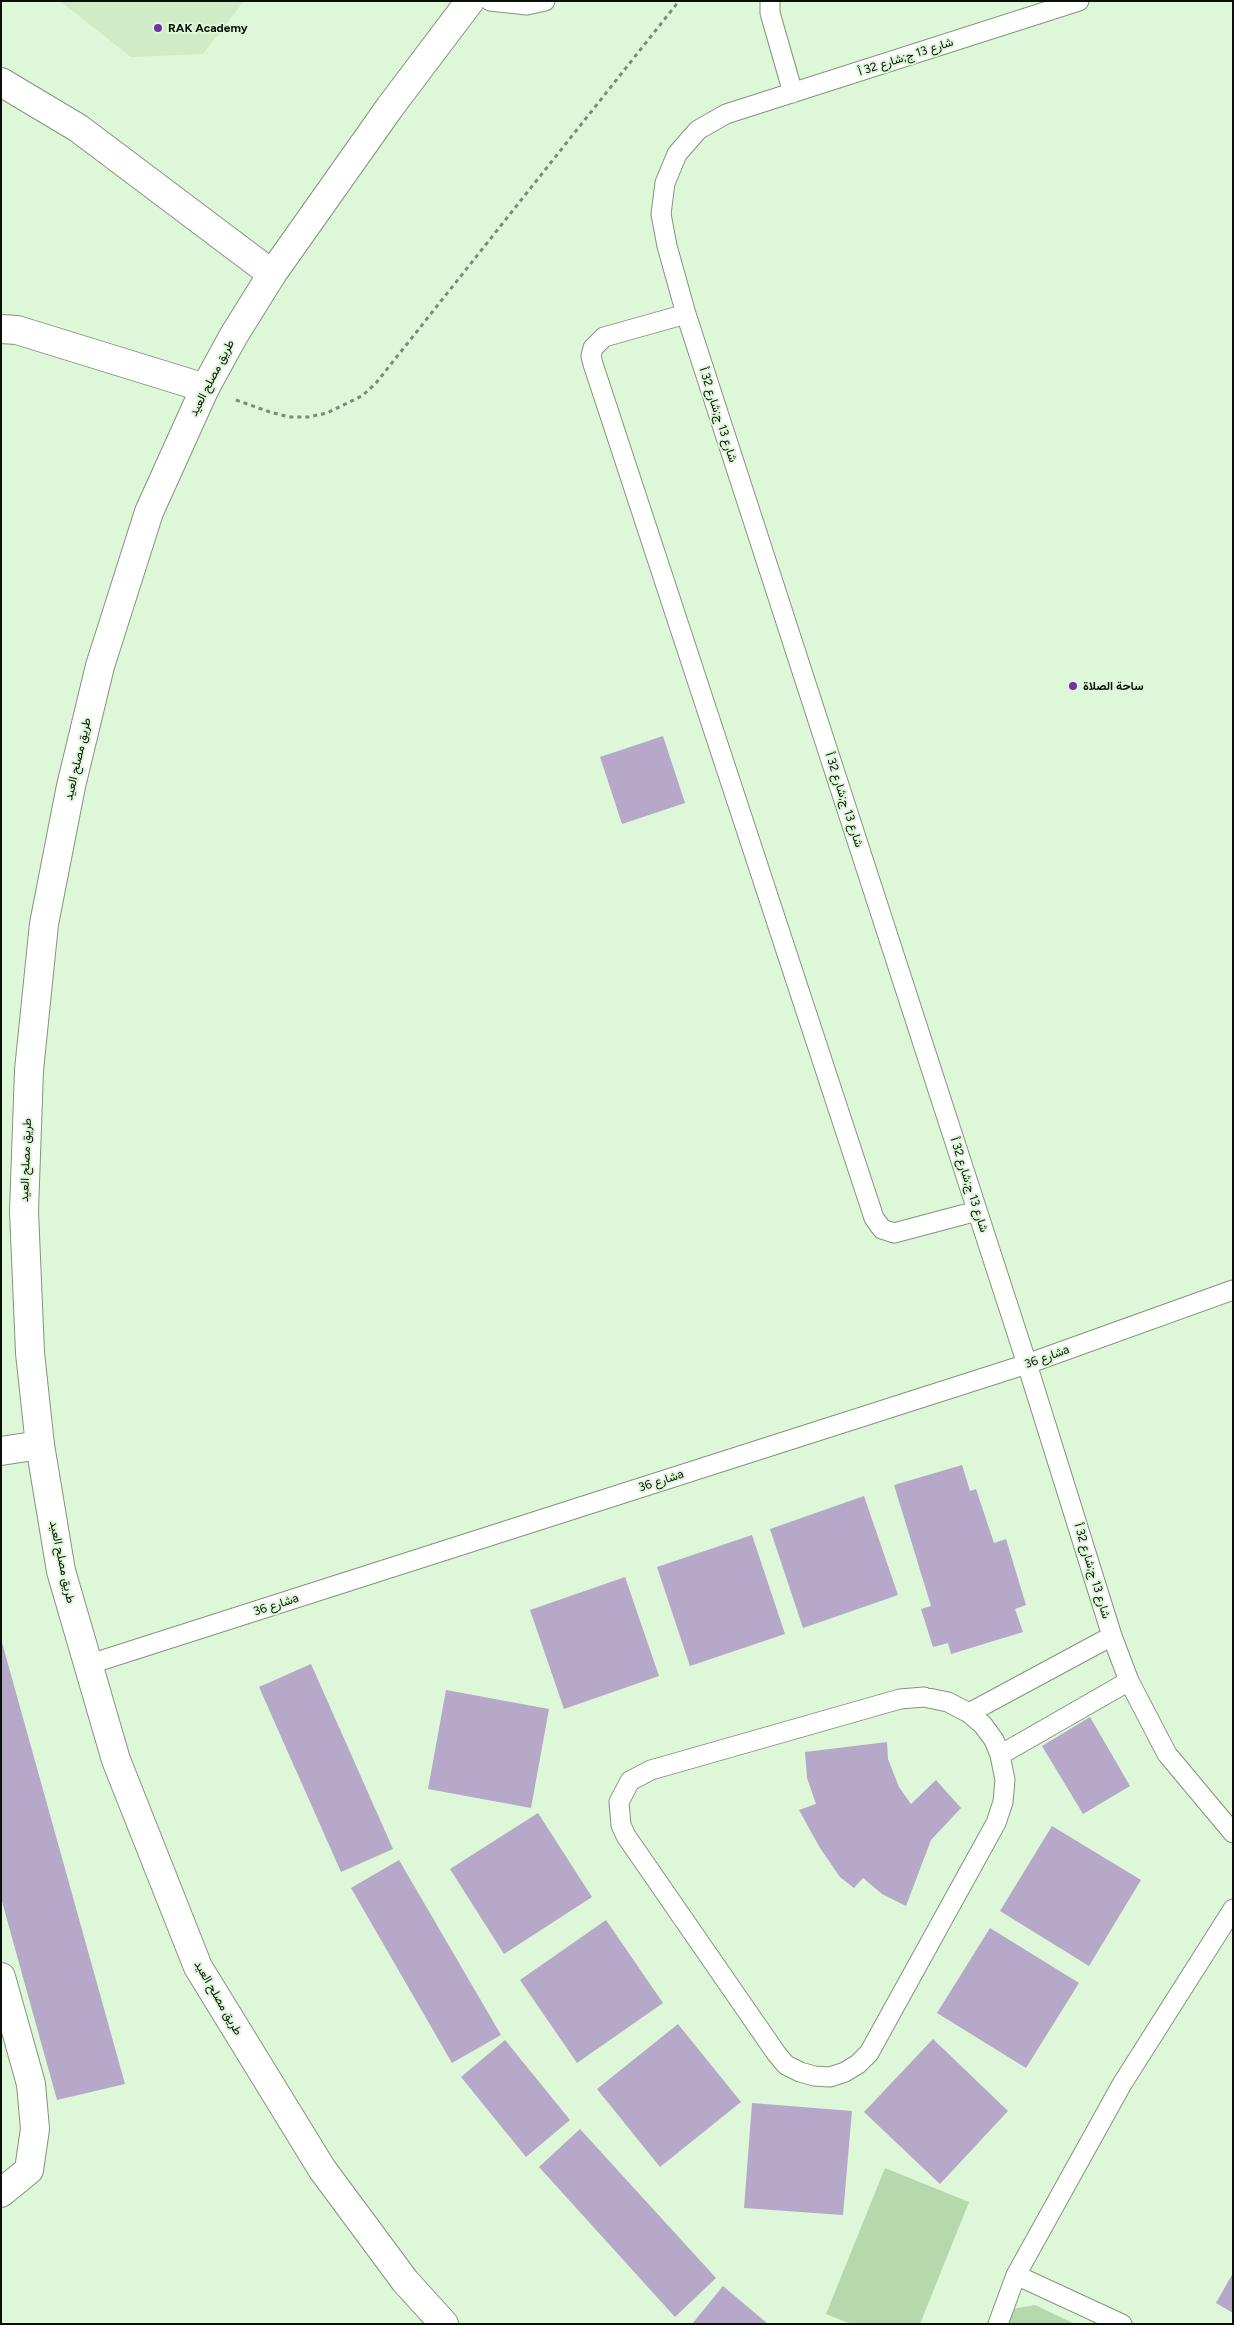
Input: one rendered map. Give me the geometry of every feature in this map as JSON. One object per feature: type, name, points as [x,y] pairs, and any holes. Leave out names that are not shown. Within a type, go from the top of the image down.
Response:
[{"type":"street","name":"طريق مصلح العيد","points":[[444,2324],[405,2281],[322,2169],[198,1967],[116,1760],[61,1571],[40,1446],[28,1325],[24,1211],[29,1070],[44,924],[71,786],[100,666],[149,512],[206,388],[234,335],[272,274],[390,107],[470,1]]},
{"type":"street","points":[[1,82],[78,128],[272,274]]},
{"type":"street","points":[[1,329],[17,330],[206,388]]},
{"type":"street","points":[[1,1451],[40,1446]]},
{"type":"street","points":[[1,1977],[31,2084],[36,2129],[28,2170],[1,2193]]},
{"type":"lane","points":[[490,1],[526,5],[546,1]]},
{"type":"lane","points":[[770,1],[770,13],[793,94]]},
{"type":"lane","name":"شارع 13 ج;شارع 32 أ","points":[[1079,1],[726,114],[698,130],[677,154],[665,183],[661,214],[667,246],[686,314],[1027,1364],[1112,1636],[1129,1681],[1167,1754],[1233,1833]]},
{"type":"lane","points":[[686,314],[604,337],[593,348],[591,356],[593,364],[874,1218],[882,1229],[894,1233],[977,1211]]},
{"type":"lane","name":"شارع 36a","points":[[87,1665],[1027,1364],[1233,1290]]},
{"type":"lane","points":[[970,1713],[1112,1636]]},
{"type":"lane","points":[[1000,1755],[1129,1681]]},
{"type":"lane","points":[[932,1698],[948,1702],[970,1713],[994,1740],[1000,1755],[1005,1780],[1003,1802],[996,1823],[868,2053],[858,2064],[845,2072],[830,2076],[814,2076],[800,2072],[786,2064],[776,2053],[626,1836],[620,1825],[618,1814],[619,1802],[630,1781],[651,1770],[900,1699],[932,1698]]},
{"type":"lane","points":[[998,2324],[1016,2275],[1122,2084],[1233,1909]]},
{"type":"lane","points":[[1016,2275],[1122,2324]]},
{"type":"path","points":[[206,388],[270,412],[308,417],[327,414],[362,396],[376,383],[679,1]]},
{"type":"shaded area","name":"RAK Academy","points":[[60,1],[244,1],[203,54],[131,57]]},
{"type":"shaded area","points":[[885,2168],[969,2202],[920,2324],[851,2324],[826,2314]]},
{"type":"shaded area","points":[[1035,2305],[1075,2324],[997,2324],[1006,2310]]},
{"type":"building","points":[[663,736],[685,803],[622,824],[600,757]]},
{"type":"building","points":[[962,1465],[970,1491],[976,1489],[994,1543],[1006,1539],[1026,1605],[1015,1609],[1023,1632],[951,1654],[948,1643],[933,1647],[921,1609],[931,1606],[894,1485]]},
{"type":"building","points":[[864,1496],[898,1595],[803,1628],[770,1529]]},
{"type":"building","points":[[752,1535],[785,1634],[690,1666],[657,1567]]},
{"type":"building","points":[[625,1577],[659,1676],[564,1709],[530,1610]]},
{"type":"building","points":[[1,1639],[125,2084],[57,2100],[1,1898]]},
{"type":"building","points":[[311,1664],[393,1849],[341,1872],[259,1687]]},
{"type":"building","points":[[446,1690],[549,1709],[531,1808],[428,1789]]},
{"type":"building","points":[[1090,1717],[1130,1786],[1083,1814],[1042,1746]]},
{"type":"building","points":[[887,1742],[888,1759],[899,1787],[911,1804],[936,1780],[961,1808],[931,1840],[906,1906],[882,1894],[863,1878],[854,1888],[840,1877],[820,1848],[799,1810],[816,1804],[807,1778],[805,1752]]},
{"type":"building","points":[[538,1813],[592,1897],[504,1954],[450,1869]]},
{"type":"building","points":[[1052,1826],[1141,1880],[1089,1966],[1000,1911]]},
{"type":"building","points":[[399,1860],[501,2035],[452,2063],[351,1888]]},
{"type":"building","points":[[606,1920],[663,2003],[577,2063],[520,1980]]},
{"type":"building","points":[[990,1928],[1079,1983],[1026,2068],[937,2013]]},
{"type":"building","points":[[678,2024],[741,2102],[660,2167],[597,2089]]},
{"type":"building","points":[[933,2039],[1008,2111],[940,2184],[864,2112]]},
{"type":"building","points":[[505,2040],[570,2120],[526,2157],[461,2077]]},
{"type":"building","points":[[752,2103],[852,2111],[843,2215],[744,2208]]},
{"type":"building","points":[[580,2129],[716,2278],[675,2317],[539,2167]]},
{"type":"building","points":[[1233,2273],[1233,2313],[1216,2303]]},
{"type":"building","points":[[723,2286],[768,2324],[692,2324]]},
{"type":"place","name":"RAK Academy","points":[[158,28]]},
{"type":"place","name":"ساحة الصلاة","points":[[1073,686]]}]
